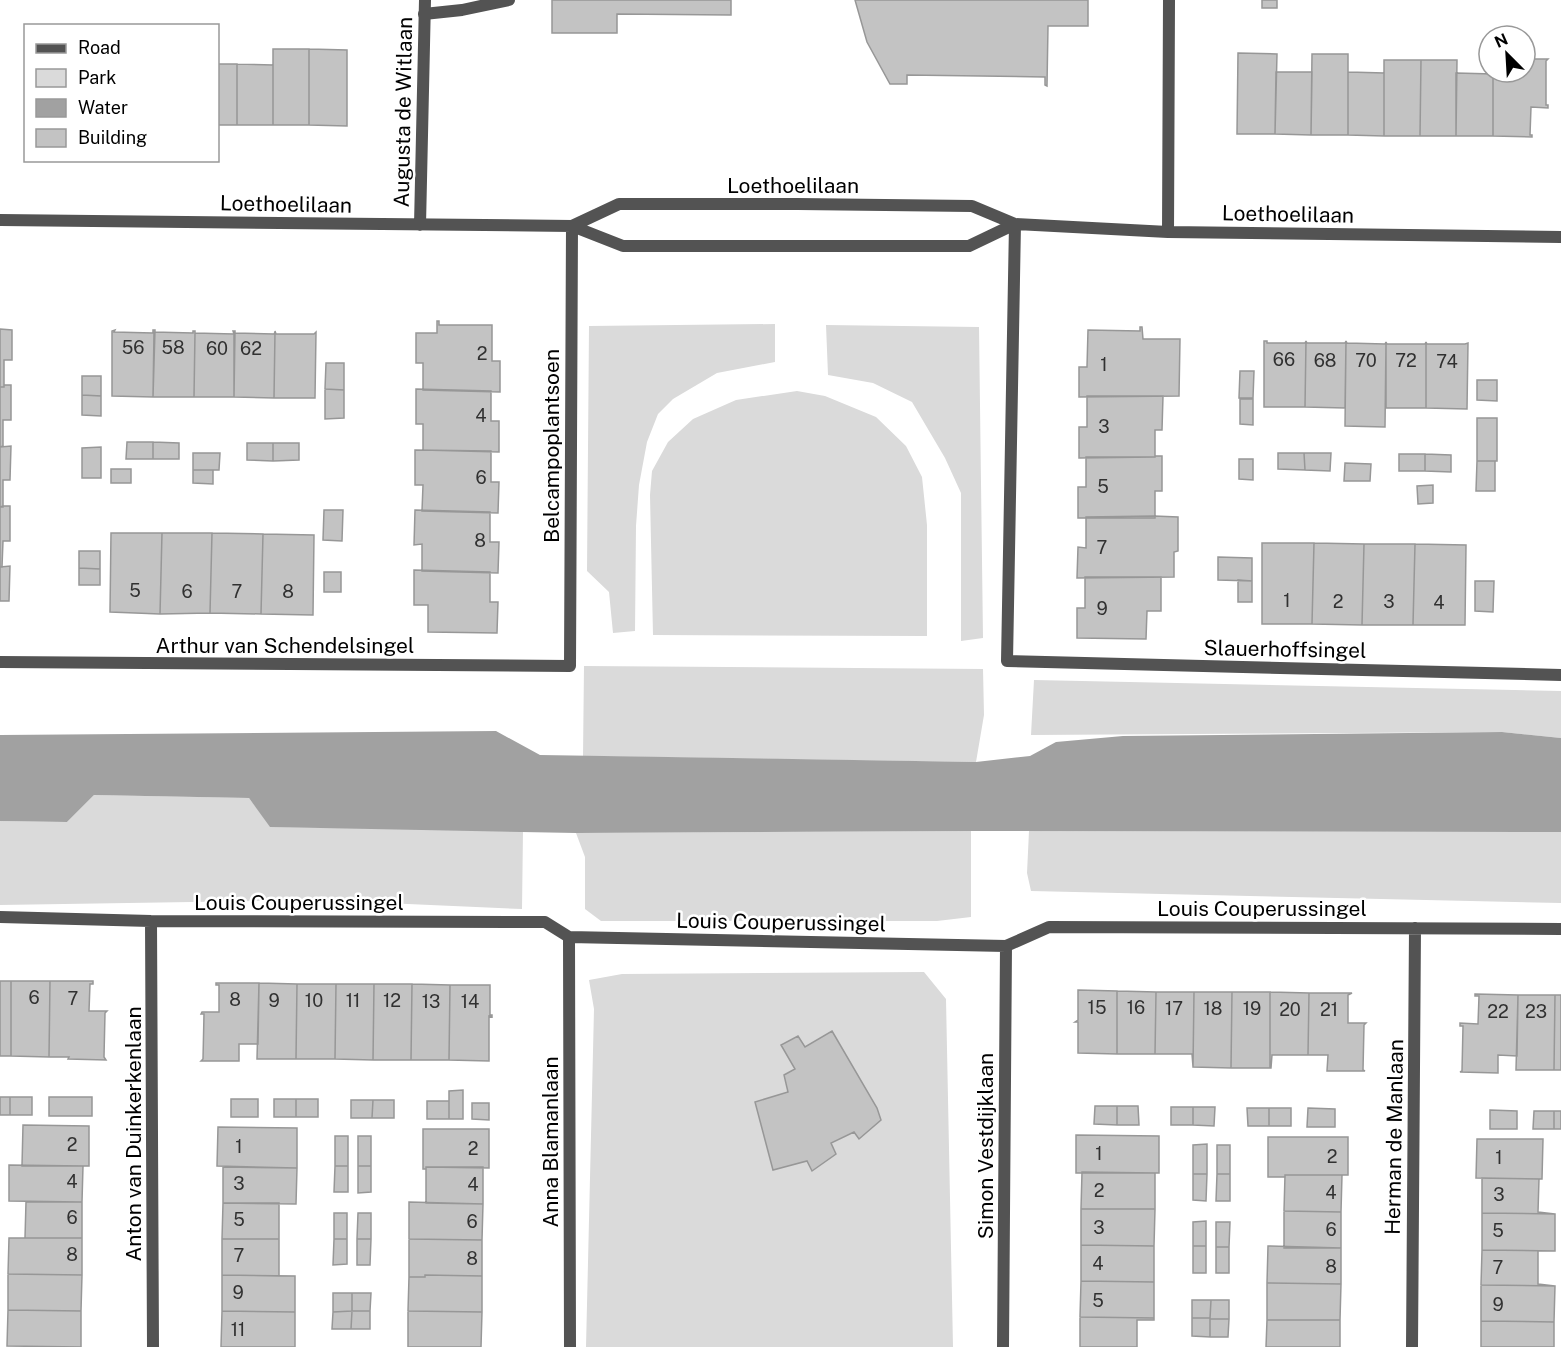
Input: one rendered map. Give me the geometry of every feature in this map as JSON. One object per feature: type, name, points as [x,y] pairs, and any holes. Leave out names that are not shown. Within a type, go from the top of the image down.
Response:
[{"type":"street","name":"Augusta de Witlaan","points":[[420,225],[425,0]]},
{"type":"street","points":[[424,14],[462,10],[509,0]]},
{"type":"street","points":[[1168,232],[1169,0]]},
{"type":"street","name":"Loethoelilaan","points":[[572,226],[619,204],[972,206],[1015,224],[1168,232],[1561,237]]},
{"type":"street","name":"Loethoelilaan","points":[[0,220],[572,226],[623,246],[969,246],[1015,224]]},
{"type":"street","name":"Slauerhoffsingel","points":[[1015,224],[1007,661],[1561,675]]},
{"type":"street","name":"Belcampoplantsoen","points":[[570,666],[572,226]]},
{"type":"street","name":"Arthur van Schendelsingel","points":[[0,662],[570,666]]},
{"type":"street","name":"Louis Couperussingel","points":[[0,917],[151,921],[545,922],[569,937],[1006,946],[1049,927],[1561,929]]},
{"type":"street","name":"Anton van Duinkerkenlaan","points":[[151,921],[153,1347]]},
{"type":"street","name":"Herman de Manlaan","points":[[1412,1347],[1415,928]]},
{"type":"street","name":"Anna Blamanlaan","points":[[569,937],[570,1347]]},
{"type":"street","name":"Simon Vestdijklaan","points":[[1003,1347],[1006,946]]},
{"type":"green space","points":[[775,324],[775,362],[717,373],[673,399],[658,414],[647,442],[639,485],[636,526],[635,631],[613,633],[609,592],[587,571],[589,326]]},
{"type":"green space","points":[[826,325],[979,327],[983,638],[961,641],[961,493],[945,458],[912,402],[873,383],[828,375]]},
{"type":"green space","points":[[797,391],[825,396],[876,417],[906,446],[922,477],[927,525],[927,636],[653,635],[650,495],[652,471],[668,442],[693,419],[736,400]]},
{"type":"green space","points":[[584,666],[983,669],[984,715],[976,762],[583,756]]},
{"type":"green space","points":[[1034,680],[1561,691],[1561,738],[1502,732],[1031,735]]},
{"type":"green space","points":[[94,795],[249,798],[271,827],[523,830],[522,909],[317,900],[0,905],[0,821],[67,822]]},
{"type":"green space","points":[[971,831],[971,917],[937,921],[601,921],[585,909],[585,857],[576,833]]},
{"type":"green space","points":[[1029,831],[1561,832],[1561,903],[1031,891],[1027,873]]},
{"type":"green space","points":[[924,972],[946,999],[953,1347],[586,1347],[594,1009],[589,980],[622,974]]},
{"type":"water","points":[[496,731],[540,755],[976,762],[1030,756],[1056,742],[1123,736],[1502,732],[1561,738],[1561,832],[576,833],[270,827],[249,798],[94,795],[67,822],[0,821],[0,735]]},
{"type":"building","points":[[552,0],[731,0],[731,15],[617,14],[617,33],[552,33]]},
{"type":"building","points":[[855,0],[1088,0],[1088,26],[1048,26],[1047,86],[1045,77],[907,75],[907,84],[890,84],[867,42]]},
{"type":"building","points":[[1262,0],[1277,0],[1277,8],[1262,8]]},
{"type":"building","points":[[273,49],[309,49],[309,125],[273,125]]},
{"type":"building","points":[[309,49],[347,50],[347,126],[309,125]]},
{"type":"building","points":[[1238,53],[1277,54],[1275,134],[1237,134]]},
{"type":"building","points":[[1312,54],[1348,54],[1348,135],[1311,135]]},
{"type":"building","points":[[1537,59],[1548,59],[1546,61],[1546,105],[1548,108],[1531,107],[1530,135],[1532,137],[1493,136],[1493,84],[1537,84]]},
{"type":"building","points":[[1384,60],[1421,60],[1420,136],[1384,136]]},
{"type":"building","points":[[1421,60],[1457,60],[1456,136],[1420,136]]},
{"type":"building","points":[[219,64],[237,64],[237,125],[219,125]]},
{"type":"building","points":[[237,64],[273,65],[273,125],[237,125]]},
{"type":"building","points":[[1276,72],[1312,72],[1311,135],[1275,134]]},
{"type":"building","points":[[1348,72],[1384,73],[1384,136],[1348,135]]},
{"type":"building","points":[[1456,73],[1477,74],[1477,84],[1493,84],[1493,136],[1456,136]]},
{"type":"building","points":[[437,321],[439,325],[492,325],[492,361],[500,361],[500,392],[423,390],[423,363],[416,363],[416,333],[437,333]]},
{"type":"building","points":[[1142,327],[1143,339],[1180,339],[1179,396],[1079,397],[1079,367],[1087,367],[1088,330],[1140,331]]},
{"type":"building","points":[[0,329],[12,330],[12,360],[4,360],[4,387],[0,387]]},
{"type":"building","points":[[115,330],[114,332],[153,333],[155,330],[153,397],[112,396],[112,331]]},
{"type":"building","points":[[195,331],[194,397],[153,397],[154,332],[193,333]]},
{"type":"building","points":[[233,331],[235,331],[234,397],[194,397],[195,333],[234,334]]},
{"type":"building","points":[[275,331],[276,334],[314,334],[316,332],[315,398],[274,398]]},
{"type":"building","points":[[275,332],[274,398],[234,397],[234,333],[274,334]]},
{"type":"building","points":[[1264,341],[1267,343],[1305,343],[1306,341],[1305,407],[1264,407]]},
{"type":"building","points":[[1306,341],[1307,343],[1345,343],[1346,341],[1345,408],[1305,407]]},
{"type":"building","points":[[1346,341],[1347,343],[1385,344],[1386,342],[1385,427],[1345,426]]},
{"type":"building","points":[[1386,342],[1387,344],[1425,344],[1426,342],[1426,408],[1386,408]]},
{"type":"building","points":[[1426,342],[1427,344],[1468,343],[1467,409],[1426,408]]},
{"type":"building","points":[[326,363],[344,363],[344,390],[325,389]]},
{"type":"building","points":[[1240,371],[1254,371],[1253,398],[1239,398]]},
{"type":"building","points":[[82,376],[101,376],[101,396],[82,395]]},
{"type":"building","points":[[1477,380],[1497,380],[1497,401],[1477,400]]},
{"type":"building","points":[[11,385],[11,420],[3,420],[3,446],[0,447],[0,387]]},
{"type":"building","points":[[325,389],[344,390],[344,418],[325,419]]},
{"type":"building","points":[[416,389],[491,391],[491,421],[499,421],[499,452],[423,450],[423,424],[416,424]]},
{"type":"building","points":[[82,395],[101,396],[101,416],[82,415]]},
{"type":"building","points":[[1087,396],[1163,396],[1162,430],[1155,430],[1155,457],[1079,458],[1079,427],[1087,427]]},
{"type":"building","points":[[1240,399],[1253,399],[1253,425],[1240,424]]},
{"type":"building","points":[[1477,418],[1497,418],[1497,461],[1477,461]]},
{"type":"building","points":[[127,442],[153,442],[153,459],[126,459]]},
{"type":"building","points":[[153,442],[179,443],[179,459],[153,459]]},
{"type":"building","points":[[247,443],[273,443],[273,461],[247,460]]},
{"type":"building","points":[[273,443],[299,443],[299,460],[273,461]]},
{"type":"building","points":[[11,446],[10,480],[3,480],[3,507],[0,507],[0,447]]},
{"type":"building","points":[[101,447],[101,478],[82,478],[82,448]]},
{"type":"building","points":[[415,450],[491,451],[491,482],[499,482],[498,513],[422,511],[423,485],[415,485]]},
{"type":"building","points":[[193,453],[220,453],[219,470],[193,470]]},
{"type":"building","points":[[1278,453],[1304,453],[1305,470],[1278,469]]},
{"type":"building","points":[[1304,453],[1331,453],[1330,471],[1305,470]]},
{"type":"building","points":[[1399,454],[1425,454],[1425,471],[1399,471]]},
{"type":"building","points":[[1425,454],[1451,455],[1451,472],[1425,471]]},
{"type":"building","points":[[1162,456],[1162,491],[1155,491],[1155,518],[1078,518],[1078,487],[1086,487],[1086,457]]},
{"type":"building","points":[[1239,459],[1253,459],[1253,480],[1239,479]]},
{"type":"building","points":[[1477,461],[1495,461],[1495,491],[1476,491]]},
{"type":"building","points":[[1345,463],[1371,464],[1370,481],[1344,481]]},
{"type":"building","points":[[111,469],[131,469],[131,483],[111,483]]},
{"type":"building","points":[[193,470],[213,470],[213,484],[193,483]]},
{"type":"building","points":[[1433,485],[1433,503],[1418,504],[1417,486]]},
{"type":"building","points":[[10,506],[10,541],[3,541],[2,567],[0,567],[0,507]]},
{"type":"building","points":[[324,510],[343,510],[342,541],[323,540]]},
{"type":"building","points":[[415,510],[490,512],[490,542],[499,542],[498,573],[422,571],[422,544],[414,545]]},
{"type":"building","points":[[1086,517],[1178,517],[1178,551],[1174,552],[1174,577],[1077,578],[1078,547],[1086,548]]},
{"type":"building","points":[[111,533],[162,533],[160,614],[110,612]]},
{"type":"building","points":[[162,533],[212,533],[210,613],[160,614]]},
{"type":"building","points":[[212,533],[263,534],[261,614],[210,613]]},
{"type":"building","points":[[263,534],[314,535],[313,615],[261,614]]},
{"type":"building","points":[[1262,543],[1314,543],[1312,624],[1262,624]]},
{"type":"building","points":[[1314,543],[1364,544],[1362,625],[1312,624]]},
{"type":"building","points":[[1364,544],[1415,544],[1413,625],[1362,625]]},
{"type":"building","points":[[1415,544],[1466,545],[1465,625],[1413,625]]},
{"type":"building","points":[[79,551],[100,551],[100,569],[79,568]]},
{"type":"building","points":[[1218,557],[1252,558],[1252,581],[1218,580]]},
{"type":"building","points":[[10,566],[9,601],[0,601],[0,567]]},
{"type":"building","points":[[79,568],[100,569],[100,585],[79,585]]},
{"type":"building","points":[[414,570],[490,572],[490,602],[498,602],[497,633],[428,632],[428,605],[414,605]]},
{"type":"building","points":[[324,572],[341,572],[341,592],[324,592]]},
{"type":"building","points":[[1085,577],[1161,577],[1161,611],[1147,611],[1146,639],[1077,638],[1077,608],[1085,608]]},
{"type":"building","points":[[1238,580],[1252,581],[1252,602],[1238,602]]},
{"type":"building","points":[[1475,581],[1494,581],[1493,612],[1475,611]]},
{"type":"building","points":[[0,981],[11,981],[11,1056],[0,1056]]},
{"type":"building","points":[[11,981],[50,981],[49,1057],[11,1056]]},
{"type":"building","points":[[50,981],[93,981],[93,984],[90,984],[89,1011],[107,1011],[105,1013],[104,1057],[106,1060],[49,1057]]},
{"type":"building","points":[[216,983],[259,983],[258,1044],[239,1044],[239,1061],[201,1061],[203,1059],[204,1014],[201,1014],[202,1012],[219,1012],[219,985]]},
{"type":"building","points":[[259,983],[297,984],[296,1059],[257,1059]]},
{"type":"building","points":[[297,984],[336,984],[335,1059],[296,1059]]},
{"type":"building","points":[[336,984],[374,984],[373,1060],[335,1059]]},
{"type":"building","points":[[374,984],[412,984],[411,1060],[373,1060]]},
{"type":"building","points":[[412,984],[450,985],[449,1060],[411,1060]]},
{"type":"building","points":[[450,985],[490,985],[490,1015],[492,1017],[489,1016],[489,1061],[449,1060]]},
{"type":"building","points":[[1078,990],[1117,991],[1117,1054],[1078,1053],[1078,1022],[1075,1022],[1078,1020]]},
{"type":"building","points":[[1117,991],[1156,992],[1155,1054],[1117,1054]]},
{"type":"building","points":[[1156,992],[1194,992],[1193,1067],[1192,1054],[1155,1054]]},
{"type":"building","points":[[1194,992],[1232,992],[1231,1068],[1193,1067]]},
{"type":"building","points":[[1232,992],[1270,992],[1270,1068],[1231,1068]]},
{"type":"building","points":[[1270,992],[1309,993],[1308,1055],[1272,1055],[1271,1068],[1270,1068]]},
{"type":"building","points":[[1309,993],[1352,993],[1348,995],[1348,1023],[1366,1023],[1364,1025],[1363,1070],[1365,1071],[1327,1071],[1328,1055],[1308,1055]]},
{"type":"building","points":[[1475,994],[1518,995],[1517,1056],[1498,1055],[1498,1073],[1460,1072],[1462,1071],[1463,1026],[1460,1026],[1460,1023],[1478,1024],[1479,996]]},
{"type":"building","points":[[1518,995],[1555,995],[1554,1070],[1516,1070]]},
{"type":"building","points":[[1555,995],[1561,995],[1561,1070],[1554,1070]]},
{"type":"building","points":[[832,1031],[877,1108],[881,1120],[859,1139],[854,1132],[831,1143],[836,1154],[812,1171],[807,1161],[773,1170],[755,1102],[788,1092],[784,1075],[795,1069],[781,1045],[798,1036],[805,1047]]},
{"type":"building","points":[[463,1090],[463,1119],[449,1119],[449,1091]]},
{"type":"building","points":[[0,1097],[10,1097],[10,1115],[0,1115]]},
{"type":"building","points":[[10,1097],[32,1097],[32,1115],[10,1115]]},
{"type":"building","points":[[49,1097],[92,1097],[92,1116],[49,1116]]},
{"type":"building","points":[[231,1099],[258,1099],[258,1117],[231,1117]]},
{"type":"building","points":[[274,1099],[296,1099],[296,1117],[274,1117]]},
{"type":"building","points":[[296,1099],[318,1099],[318,1117],[296,1117]]},
{"type":"building","points":[[351,1100],[373,1100],[372,1118],[351,1118]]},
{"type":"building","points":[[373,1100],[394,1100],[394,1118],[372,1118]]},
{"type":"building","points":[[427,1101],[449,1101],[449,1119],[427,1119]]},
{"type":"building","points":[[472,1103],[489,1103],[489,1120],[472,1119]]},
{"type":"building","points":[[1095,1106],[1117,1106],[1117,1125],[1094,1124]]},
{"type":"building","points":[[1117,1106],[1138,1106],[1139,1125],[1117,1125]]},
{"type":"building","points":[[1171,1107],[1193,1107],[1193,1125],[1171,1125]]},
{"type":"building","points":[[1193,1107],[1215,1107],[1214,1126],[1193,1125]]},
{"type":"building","points":[[1247,1108],[1269,1108],[1269,1126],[1248,1126]]},
{"type":"building","points":[[1269,1108],[1291,1108],[1291,1126],[1269,1126]]},
{"type":"building","points":[[1308,1108],[1335,1109],[1335,1127],[1307,1127]]},
{"type":"building","points":[[1490,1110],[1517,1111],[1517,1129],[1490,1129]]},
{"type":"building","points":[[1534,1111],[1554,1111],[1554,1129],[1533,1129]]},
{"type":"building","points":[[1554,1111],[1561,1111],[1561,1129],[1554,1129]]},
{"type":"building","points":[[23,1125],[89,1126],[89,1166],[22,1166]]},
{"type":"building","points":[[218,1127],[297,1128],[297,1168],[217,1166]]},
{"type":"building","points":[[423,1129],[489,1129],[489,1168],[426,1167],[423,1169]]},
{"type":"building","points":[[1076,1135],[1159,1136],[1159,1173],[1076,1173]]},
{"type":"building","points":[[335,1136],[348,1136],[348,1166],[335,1166]]},
{"type":"building","points":[[358,1136],[371,1136],[371,1166],[358,1166]]},
{"type":"building","points":[[1268,1137],[1348,1137],[1348,1175],[1268,1177]]},
{"type":"building","points":[[1477,1139],[1543,1139],[1542,1179],[1476,1178]]},
{"type":"building","points":[[1207,1144],[1207,1174],[1193,1174],[1193,1145]]},
{"type":"building","points":[[1217,1145],[1230,1145],[1230,1174],[1217,1174]]},
{"type":"building","points":[[9,1165],[83,1166],[82,1202],[9,1201]]},
{"type":"building","points":[[335,1166],[348,1166],[348,1192],[334,1192]]},
{"type":"building","points":[[358,1166],[371,1166],[371,1192],[358,1193]]},
{"type":"building","points":[[223,1167],[297,1168],[296,1204],[223,1203]]},
{"type":"building","points":[[426,1167],[483,1167],[483,1204],[426,1203]]},
{"type":"building","points":[[1082,1172],[1155,1173],[1155,1209],[1081,1209]]},
{"type":"building","points":[[1193,1174],[1207,1174],[1206,1201],[1193,1200]]},
{"type":"building","points":[[1217,1174],[1230,1174],[1230,1201],[1216,1201]]},
{"type":"building","points":[[1285,1175],[1342,1175],[1341,1212],[1284,1211]]},
{"type":"building","points":[[1482,1178],[1539,1179],[1538,1212],[1555,1214],[1482,1213]]},
{"type":"building","points":[[26,1202],[82,1202],[82,1238],[25,1238]]},
{"type":"building","points":[[409,1202],[483,1204],[482,1240],[409,1239]]},
{"type":"building","points":[[223,1203],[279,1203],[279,1239],[222,1239]]},
{"type":"building","points":[[1081,1209],[1155,1209],[1154,1246],[1081,1245]]},
{"type":"building","points":[[1284,1211],[1341,1212],[1341,1248],[1284,1248]]},
{"type":"building","points":[[334,1213],[347,1213],[347,1239],[334,1239]]},
{"type":"building","points":[[358,1213],[371,1213],[371,1239],[357,1239]]},
{"type":"building","points":[[1482,1213],[1555,1214],[1555,1251],[1482,1250]]},
{"type":"building","points":[[1206,1221],[1206,1246],[1193,1246],[1193,1222]]},
{"type":"building","points":[[1216,1222],[1230,1222],[1229,1247],[1216,1247]]},
{"type":"building","points":[[9,1238],[82,1238],[82,1275],[8,1274]]},
{"type":"building","points":[[222,1239],[279,1239],[279,1276],[222,1275]]},
{"type":"building","points":[[334,1239],[347,1239],[347,1264],[333,1265]]},
{"type":"building","points":[[357,1239],[371,1239],[370,1265],[357,1265]]},
{"type":"building","points":[[409,1239],[482,1240],[482,1276],[409,1277]]},
{"type":"building","points":[[1081,1245],[1154,1246],[1154,1282],[1081,1281]]},
{"type":"building","points":[[1193,1246],[1206,1246],[1206,1273],[1193,1273]]},
{"type":"building","points":[[1268,1246],[1341,1248],[1341,1284],[1267,1283]]},
{"type":"building","points":[[1216,1247],[1229,1247],[1229,1273],[1216,1273]]},
{"type":"building","points":[[1482,1250],[1555,1251],[1538,1251],[1538,1284],[1555,1286],[1481,1285]]},
{"type":"building","points":[[8,1274],[82,1275],[81,1311],[8,1310]]},
{"type":"building","points":[[222,1275],[295,1276],[295,1312],[222,1311]]},
{"type":"building","points":[[425,1275],[482,1276],[482,1312],[408,1311],[409,1277],[425,1277]]},
{"type":"building","points":[[1081,1281],[1154,1282],[1154,1318],[1080,1317]]},
{"type":"building","points":[[1267,1283],[1341,1284],[1340,1320],[1267,1320]]},
{"type":"building","points":[[1481,1285],[1555,1286],[1554,1322],[1481,1321]]},
{"type":"building","points":[[333,1293],[352,1293],[352,1311],[333,1312]]},
{"type":"building","points":[[352,1293],[371,1293],[370,1311],[352,1311]]},
{"type":"building","points":[[1192,1300],[1211,1300],[1210,1318],[1192,1318]]},
{"type":"building","points":[[1211,1300],[1229,1300],[1229,1319],[1210,1319]]},
{"type":"building","points":[[8,1310],[81,1311],[81,1347],[7,1346]]},
{"type":"building","points":[[222,1311],[295,1312],[295,1347],[221,1347]]},
{"type":"building","points":[[352,1311],[370,1311],[370,1329],[351,1329]]},
{"type":"building","points":[[352,1311],[351,1329],[332,1329],[333,1312]]},
{"type":"building","points":[[408,1311],[482,1312],[481,1347],[408,1347]]},
{"type":"building","points":[[1080,1317],[1154,1318],[1154,1320],[1137,1320],[1137,1347],[1080,1347]]},
{"type":"building","points":[[1192,1318],[1210,1318],[1210,1337],[1192,1336]]},
{"type":"building","points":[[1210,1319],[1229,1319],[1228,1337],[1210,1337]]},
{"type":"building","points":[[1267,1320],[1340,1320],[1340,1347],[1266,1347]]},
{"type":"building","points":[[1481,1321],[1554,1322],[1554,1347],[1481,1347]]}]
